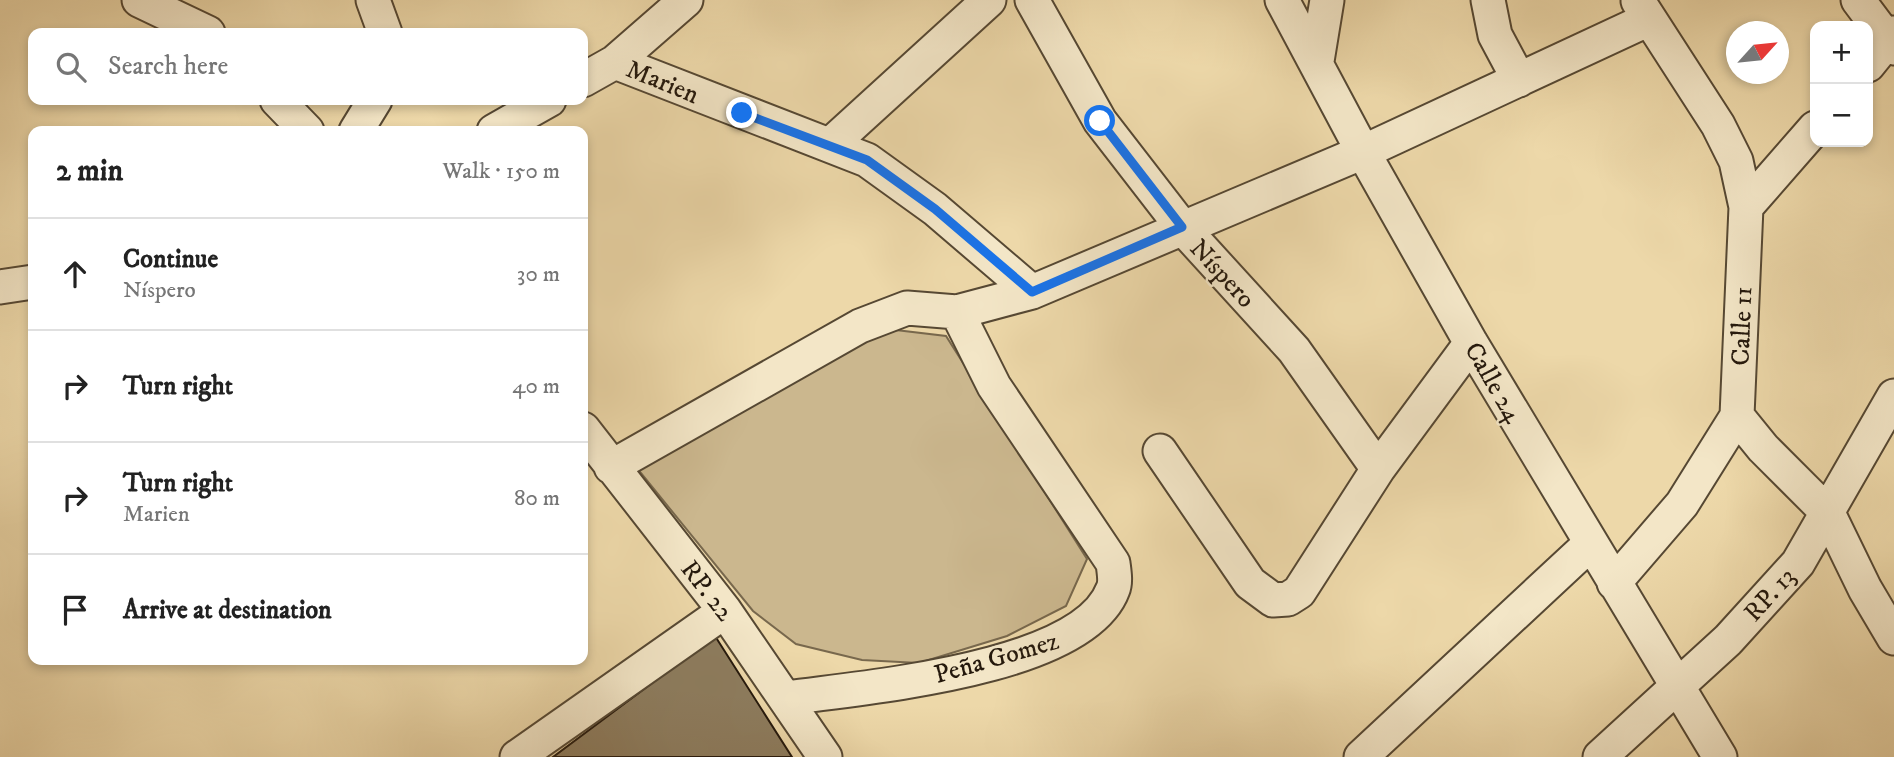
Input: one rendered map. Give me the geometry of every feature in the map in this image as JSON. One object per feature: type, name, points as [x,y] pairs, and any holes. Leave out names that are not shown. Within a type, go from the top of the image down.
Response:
[{"type":"street","points":[[139,0],[198,28]]},
{"type":"street","points":[[373,0],[383,28]]},
{"type":"street","points":[[588,77],[615,62],[686,0]]},
{"type":"street","points":[[830,145],[989,0]]},
{"type":"street","name":"Níspero","points":[[1032,0],[1100,121],[1182,227],[1294,350],[1378,469]]},
{"type":"street","name":"Calle 24","points":[[1282,0],[1317,61],[1363,152],[1471,343],[1720,757]]},
{"type":"street","points":[[1317,61],[1327,0]]},
{"type":"street","points":[[1488,0],[1495,35],[1518,80]]},
{"type":"street","points":[[1858,0],[1886,47]]},
{"type":"street","points":[[611,467],[860,326],[907,308],[957,312],[1032,292],[1363,152],[1518,80],[1643,10]]},
{"type":"street","name":"Calle 11","points":[[1643,10],[1718,125],[1736,161],[1746,207],[1737,416]]},
{"type":"street","name":"Marien","points":[[615,62],[867,160],[935,209],[1032,292]]},
{"type":"street","points":[[282,105],[302,126]]},
{"type":"street","points":[[359,126],[372,105]]},
{"type":"street","points":[[503,126],[540,105]]},
{"type":"street","points":[[1746,207],[1810,134]]},
{"type":"street","points":[[0,287],[28,283]]},
{"type":"street","name":"Peña Gomez","points":[[788,698],[957,672],[1033,652],[1070,636],[1101,611],[1114,587],[1113,563],[994,386],[957,312]]},
{"type":"street","points":[[1160,451],[1250,583],[1273,600],[1288,599],[1299,592],[1378,469],[1471,343]]},
{"type":"street","name":"RP. 13","points":[[1600,757],[1728,640],[1798,563],[1894,396]]},
{"type":"street","points":[[1614,583],[1682,504],[1737,416],[1763,448],[1828,513],[1865,589],[1894,638]]},
{"type":"street","name":"RP. 22","points":[[588,436],[725,611],[788,698],[825,757]]},
{"type":"street","points":[[1361,757],[1590,544]]},
{"type":"street","points":[[517,757],[725,611]]},
{"type":"shaded area","points":[[879,328],[946,336],[1087,559],[1066,606],[1007,636],[919,663],[862,660],[796,644],[753,611],[636,467]]},
{"type":"building","points":[[715,636],[792,757],[553,757]]},
{"type":"route","points":[[742,113],[867,160],[935,209],[1032,292],[1182,227],[1100,121]]}]
